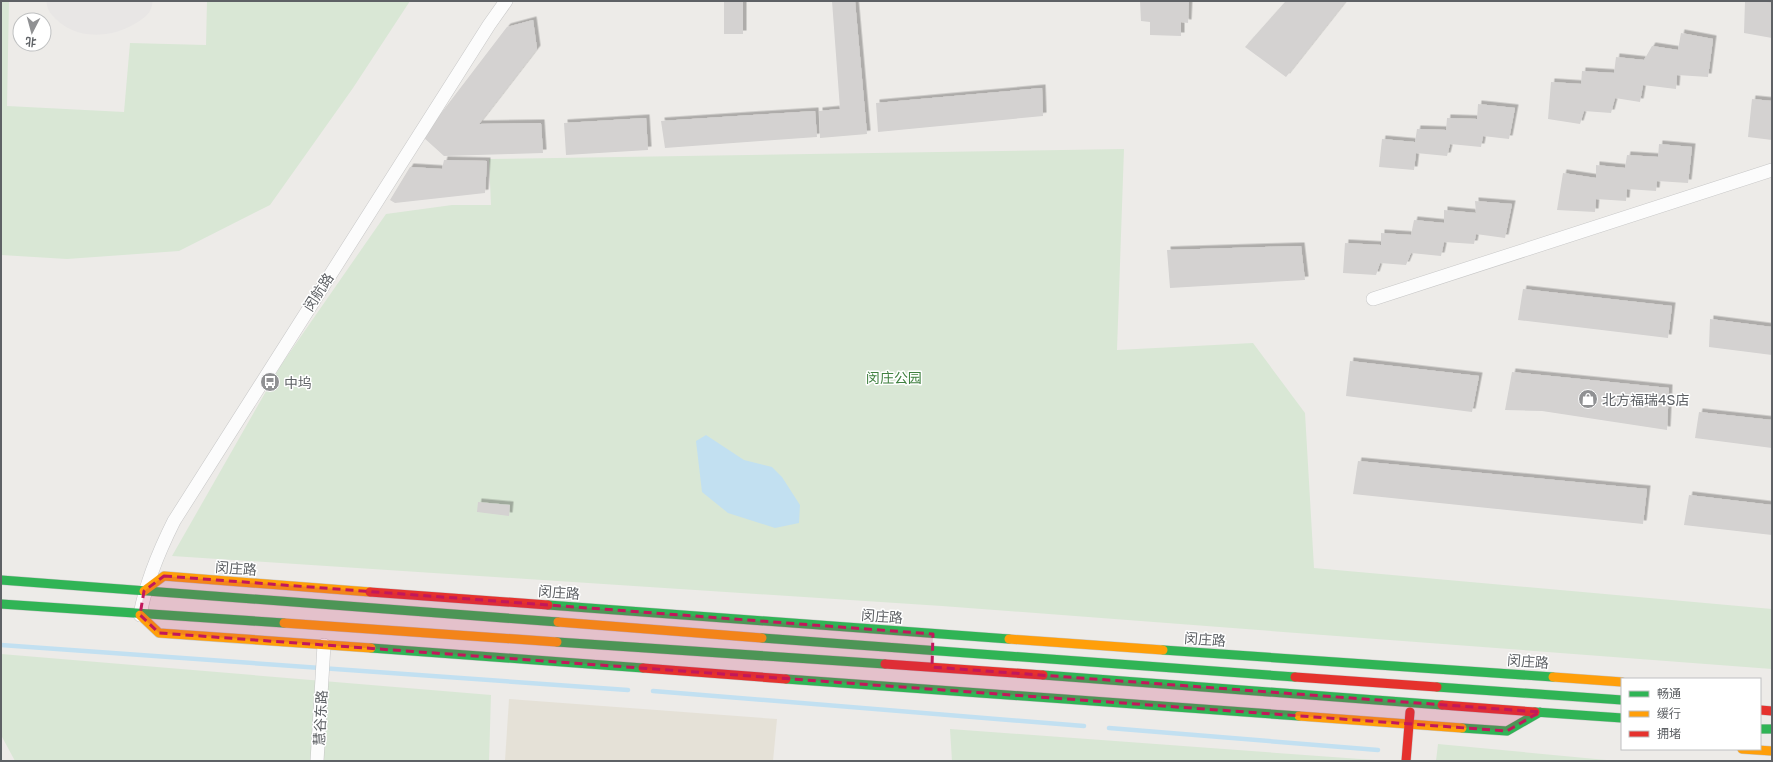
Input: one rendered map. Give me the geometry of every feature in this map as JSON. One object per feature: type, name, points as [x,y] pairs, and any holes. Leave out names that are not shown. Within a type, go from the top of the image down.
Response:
[{"type":"main road","name":"闵庄路","points":[[144,591],[164,576],[933,634],[1621,682]]},
{"type":"main road","points":[[1,580],[933,651],[1621,700]]},
{"type":"main road","points":[[1,604],[140,615],[932,667],[1621,718]]},
{"type":"main road","points":[[140,615],[159,633],[1508,730],[1540,712]]},
{"type":"main road","points":[[1406,761],[1411,703]]},
{"type":"main road","points":[[1761,710],[1772,711]]},
{"type":"main road","points":[[1761,728],[1772,729]]},
{"type":"main road","points":[[1757,750],[1772,751]]},
{"type":"street","name":"闵航路","points":[[140,615],[144,591],[160,548],[174,521],[480,38],[506,1]]},
{"type":"street","points":[[1372,299],[1772,170]]},
{"type":"street","points":[[931,688],[933,634]]},
{"type":"street","name":"慧谷东路","points":[[317,761],[324,645]]},
{"type":"highlighted area","points":[[164,576],[933,634],[932,667],[1540,712],[1507,731],[159,633],[140,615],[144,591]]},
{"type":"shaded area","points":[[509,699],[777,719],[773,761],[505,761]]},
{"type":"green space","points":[[1,1],[9,1],[7,106],[124,112],[130,43],[206,45],[207,1],[410,1],[353,88],[270,205],[179,251],[67,259],[1,255]]},
{"type":"green space","name":"闵庄公园","points":[[1124,149],[1117,350],[1253,343],[1305,413],[1314,568],[1772,609],[1772,669],[942,606],[172,556],[281,365],[386,214],[452,205],[491,205],[489,159]]},
{"type":"green space","points":[[1,654],[491,695],[489,761],[15,761],[1,735]]},
{"type":"green space","points":[[950,729],[1388,761],[952,761]]},
{"type":"green space","points":[[1438,744],[1617,761],[1436,761]]},
{"type":"water","points":[[706,435],[744,460],[772,467],[782,477],[800,505],[799,523],[775,528],[728,513],[702,492],[696,441]]},
{"type":"building","points":[[724,1],[743,1],[743,34],[724,34]]},
{"type":"building","points":[[832,1],[855,1],[867,134],[820,138],[819,111],[840,109]]},
{"type":"building","points":[[1140,1],[1189,1],[1188,23],[1181,22],[1181,36],[1150,35],[1150,22],[1141,21]]},
{"type":"building","points":[[1286,1],[1346,1],[1286,77],[1245,47]]},
{"type":"building","points":[[1745,1],[1762,1],[1772,3],[1772,38],[1744,33]]},
{"type":"building","points":[[533,20],[537,49],[479,124],[541,123],[543,153],[444,156],[423,137],[507,27]]},
{"type":"building","points":[[1681,33],[1713,39],[1708,77],[1677,75],[1676,89],[1643,85],[1640,102],[1615,98],[1611,113],[1584,111],[1580,124],[1548,119],[1551,82],[1581,84],[1582,71],[1614,73],[1616,57],[1644,60],[1652,46],[1678,50]]},
{"type":"building","points":[[1042,88],[1043,116],[878,132],[876,103]]},
{"type":"building","points":[[1752,99],[1772,101],[1772,140],[1748,137]]},
{"type":"building","points":[[1478,104],[1515,108],[1509,139],[1483,136],[1481,147],[1450,144],[1447,156],[1416,153],[1414,170],[1379,167],[1382,139],[1415,142],[1417,129],[1446,130],[1447,118],[1477,119]]},
{"type":"building","points":[[815,111],[817,137],[665,148],[661,121]]},
{"type":"building","points":[[646,118],[648,150],[566,155],[564,123]]},
{"type":"building","points":[[1659,144],[1692,147],[1688,183],[1657,181],[1656,191],[1627,189],[1626,201],[1596,199],[1595,212],[1557,210],[1563,173],[1596,178],[1596,165],[1625,168],[1627,155],[1658,157]]},
{"type":"building","points":[[444,160],[487,161],[485,193],[395,203],[390,200],[410,167],[442,169]]},
{"type":"building","points":[[1475,201],[1512,204],[1505,238],[1476,234],[1474,244],[1444,242],[1441,256],[1411,253],[1406,265],[1380,263],[1376,275],[1343,273],[1345,243],[1381,245],[1381,233],[1411,235],[1414,220],[1444,223],[1444,210],[1476,213]]},
{"type":"building","points":[[1301,246],[1305,280],[1170,288],[1167,250]]},
{"type":"building","points":[[1523,289],[1672,306],[1668,338],[1518,320]]},
{"type":"building","points":[[1710,319],[1772,327],[1772,355],[1709,347]]},
{"type":"building","points":[[1350,361],[1479,376],[1472,412],[1346,396]]},
{"type":"building","name":"北方福瑞4S店","points":[[1512,372],[1669,388],[1667,430],[1542,411],[1505,410]]},
{"type":"building","points":[[1699,412],[1772,420],[1772,448],[1695,438]]},
{"type":"building","points":[[1358,461],[1647,489],[1643,524],[1353,494]]},
{"type":"building","points":[[1689,495],[1772,505],[1772,535],[1684,525]]},
{"type":"building","points":[[478,502],[510,505],[509,516],[477,512]]},
{"type":"waterway","points":[[1,645],[628,690]]},
{"type":"waterway","points":[[653,691],[1084,726]]},
{"type":"waterway","points":[[1109,728],[1378,750]]},
{"type":"taxiway","points":[[67,1],[82,12],[90,14],[108,13],[132,1]]},
{"type":"traffic: fast","points":[[1,580],[558,622]]},
{"type":"traffic: fast","points":[[1,604],[284,623]]},
{"type":"traffic: fast","points":[[548,605],[1009,639]]},
{"type":"traffic: fast","points":[[762,638],[1295,677]]},
{"type":"traffic: fast","points":[[557,642],[885,664]]},
{"type":"traffic: fast","points":[[371,648],[643,668]]},
{"type":"traffic: fast","points":[[1163,650],[1553,677]]},
{"type":"traffic: fast","points":[[1043,675],[1442,705]]},
{"type":"traffic: fast","points":[[786,679],[1299,716]]},
{"type":"traffic: fast","points":[[1437,687],[1621,700]]},
{"type":"traffic: fast","points":[[1535,712],[1621,718]]},
{"type":"traffic: fast","points":[[1462,728],[1507,731],[1540,712]]},
{"type":"traffic: fast","points":[[1761,729],[1772,729]]},
{"type":"traffic: slow","points":[[144,591],[164,576],[370,592]]},
{"type":"traffic: slow","points":[[140,615],[159,633],[371,648]]},
{"type":"traffic: slow","points":[[558,622],[762,638]]},
{"type":"traffic: slow","points":[[284,623],[557,642]]},
{"type":"traffic: slow","points":[[1009,639],[1163,650]]},
{"type":"traffic: slow","points":[[1553,677],[1621,682]]},
{"type":"traffic: slow","points":[[1299,716],[1462,728]]},
{"type":"traffic: slow","points":[[1757,750],[1772,751]]},
{"type":"traffic: jam","points":[[370,592],[548,605]]},
{"type":"traffic: jam","points":[[885,664],[1043,675]]},
{"type":"traffic: jam","points":[[643,668],[786,679]]},
{"type":"traffic: jam","points":[[1295,677],[1437,687]]},
{"type":"traffic: jam","points":[[1442,705],[1535,712]]},
{"type":"traffic: jam","points":[[1761,710],[1772,711]]},
{"type":"traffic: jam","points":[[1406,761],[1410,712]]},
{"type":"place","name":"中坞","points":[[270,382]]},
{"type":"place","name":"北方福瑞4S店","points":[[1588,399]]}]
